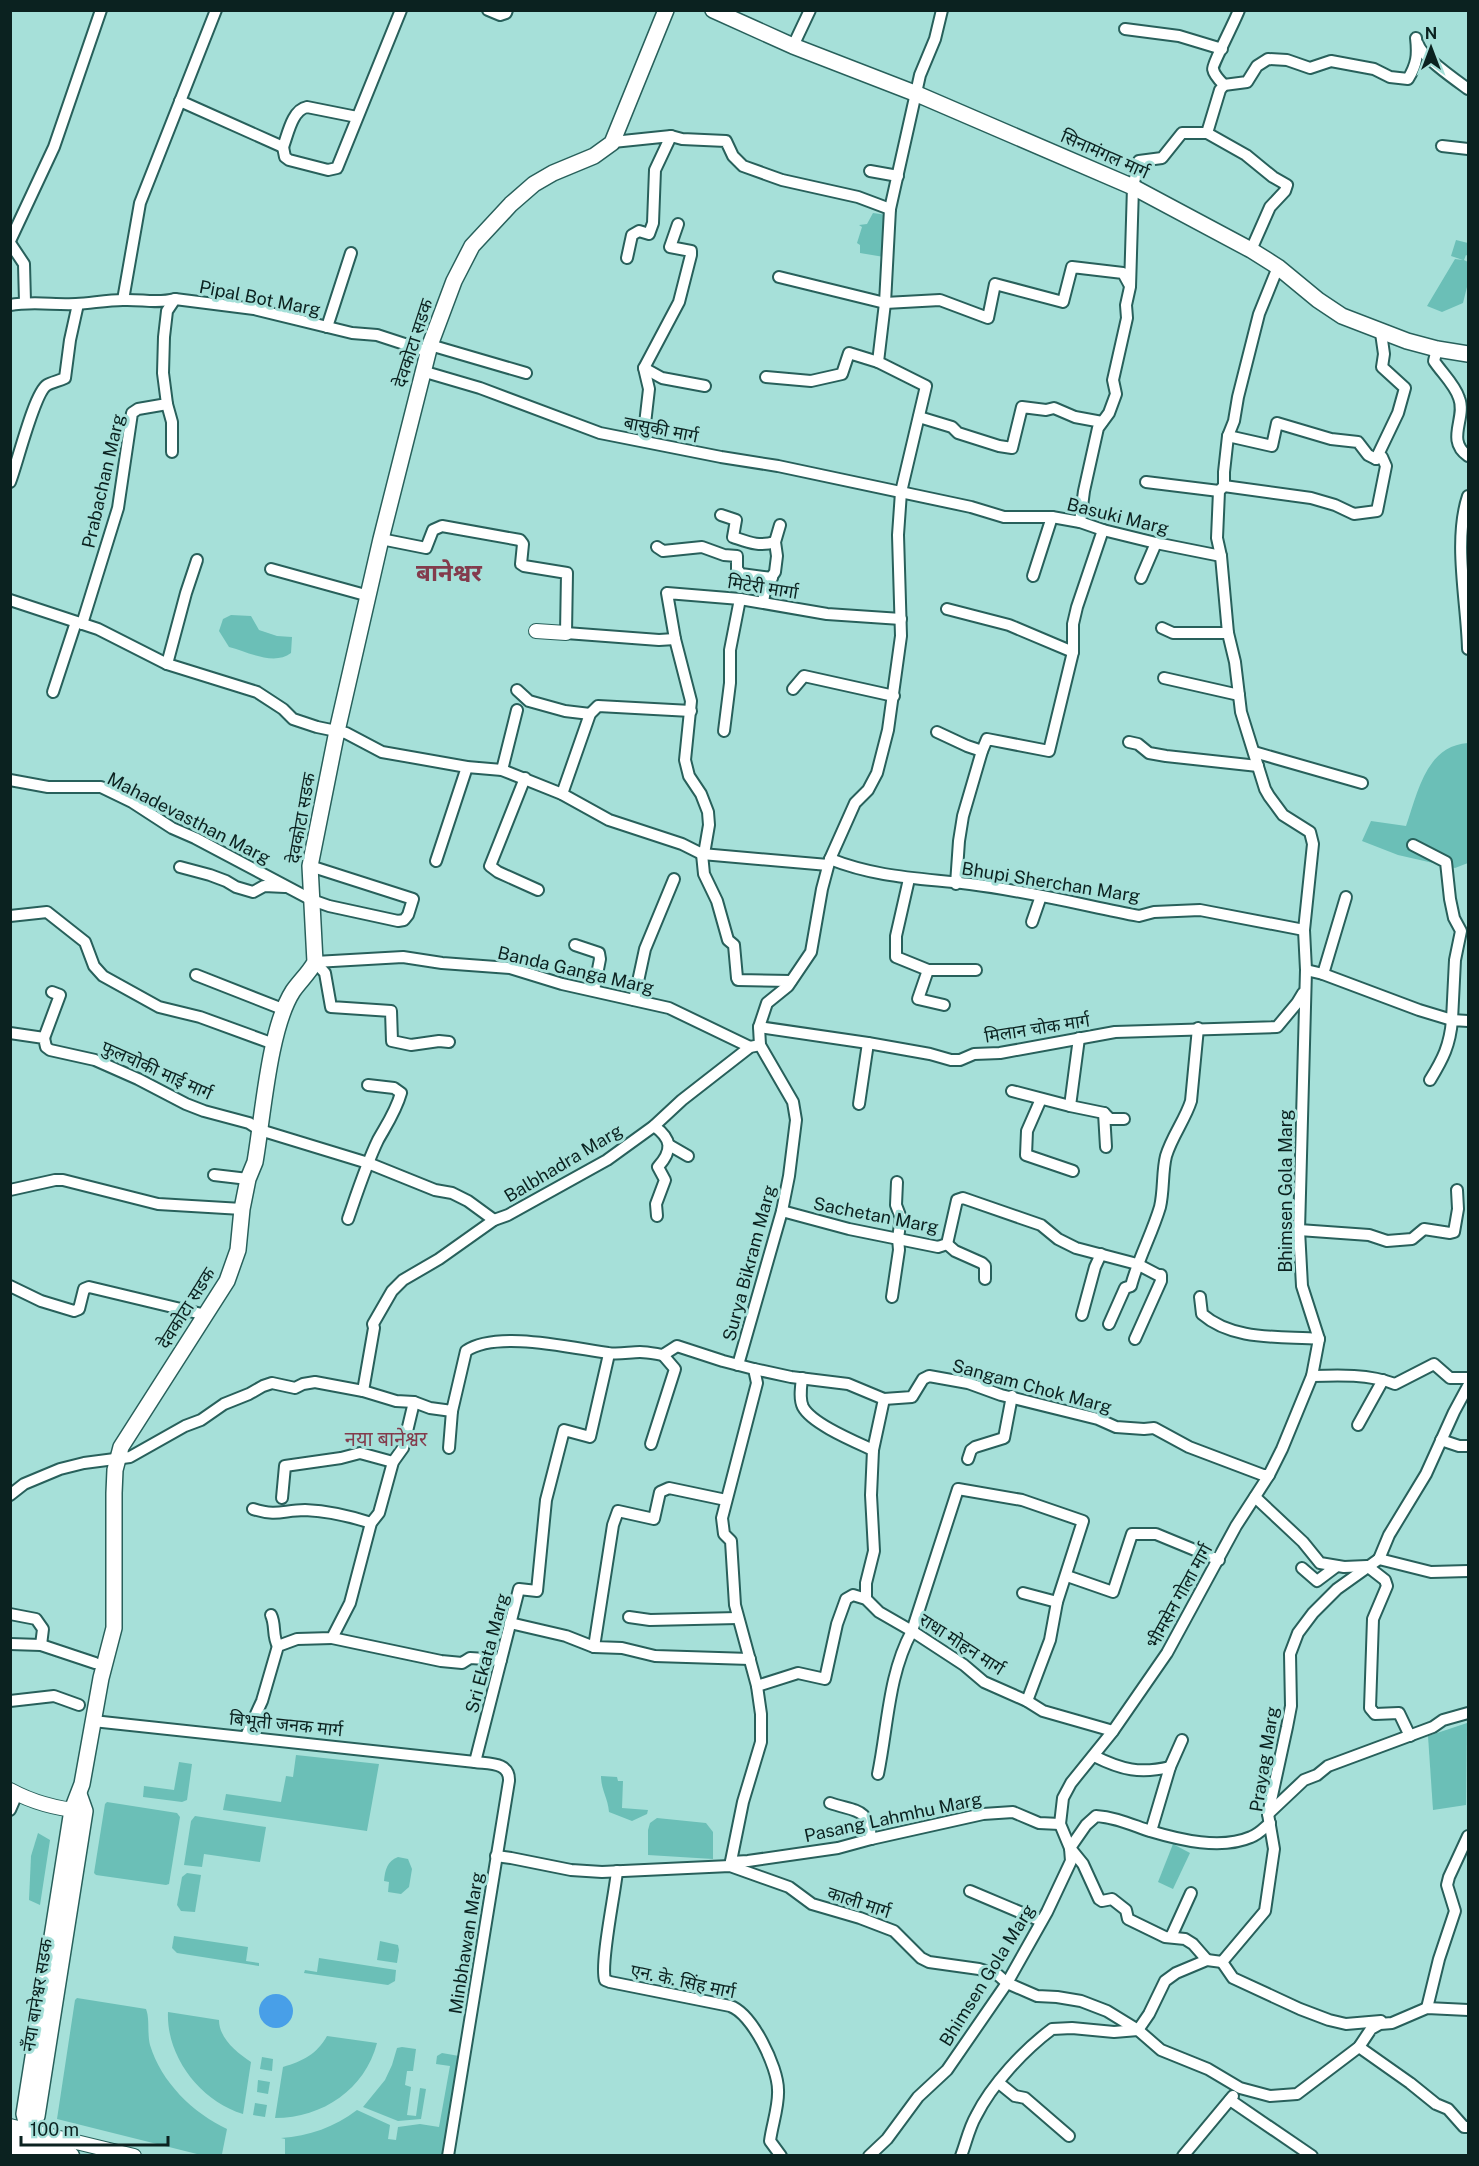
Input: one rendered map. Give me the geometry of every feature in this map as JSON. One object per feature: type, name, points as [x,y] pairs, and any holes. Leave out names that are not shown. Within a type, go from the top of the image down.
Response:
[{"type":"highway","points":[[19,2146],[70,2156]]},
{"type":"main road","points":[[613,142],[666,10]]},
{"type":"main road","name":"सिनामंगल मार्ग","points":[[713,10],[793,46],[917,94],[1133,187],[1251,250],[1278,267],[1318,300],[1342,316],[1381,333],[1437,350],[1468,354]]},
{"type":"main road","name":"देवकोटा सडक","points":[[79,1794],[101,1678],[114,1629],[113,1536],[117,1458],[127,1438],[227,1281],[234,1263],[248,1179],[255,1162],[274,1044],[293,992],[309,974],[315,962],[310,866],[336,731],[422,371],[454,281],[472,246],[511,204],[534,184],[553,173],[594,156],[613,142]]},
{"type":"main road","name":"नँया बानेश्वर सडक","points":[[19,2146],[79,1811],[79,1794]]},
{"type":"street","points":[[25,302],[24,264],[10,242],[54,147],[101,10]]},
{"type":"street","points":[[123,300],[140,203],[216,10]]},
{"type":"street","points":[[357,117],[308,107],[302,108],[296,115],[283,147],[285,157],[289,160],[332,170],[340,163],[401,10]]},
{"type":"street","points":[[488,10],[500,15],[506,13],[507,10]]},
{"type":"street","points":[[793,46],[810,10]]},
{"type":"street","points":[[878,362],[885,303],[890,209],[920,75],[935,39],[942,10]]},
{"type":"street","points":[[1224,85],[1212,67],[1213,62],[1222,49],[1239,10]]},
{"type":"street","points":[[1125,29],[1179,36],[1222,49]]},
{"type":"street","points":[[1207,133],[1220,90],[1224,85],[1247,82],[1257,66],[1268,59],[1287,60],[1310,68],[1331,61],[1374,69],[1390,77],[1408,79],[1418,58],[1416,38],[1419,49],[1468,89]]},
{"type":"street","points":[[180,101],[283,147]]},
{"type":"street","points":[[1080,522],[1094,442],[1098,428],[1109,413],[1116,394],[1113,380],[1126,329],[1126,305],[1130,287],[1133,187],[1139,160],[1162,158],[1182,133],[1207,133],[1246,155],[1287,185],[1286,191],[1270,207],[1251,250]]},
{"type":"street","points":[[613,142],[671,136],[682,139],[726,141],[733,156],[743,166],[782,180],[858,197],[890,209]]},
{"type":"street","points":[[627,258],[632,235],[639,231],[649,234],[652,223],[655,170],[671,136]]},
{"type":"street","points":[[1442,146],[1468,149]]},
{"type":"street","points":[[870,171],[898,176]]},
{"type":"street","points":[[643,441],[649,389],[644,368],[679,302],[691,255],[691,251],[670,247],[678,224]]},
{"type":"street","points":[[327,327],[351,253]]},
{"type":"street","points":[[779,277],[885,303],[940,300],[988,318],[995,284],[1063,302],[1072,267],[1123,273],[1130,287]]},
{"type":"street","points":[[1130,742],[1138,744],[1149,753],[1258,766],[1241,712],[1235,662],[1228,633],[1221,556],[1217,538],[1228,436],[1234,421],[1259,314],[1278,267]]},
{"type":"street","points":[[172,452],[172,422],[163,373],[167,312],[175,299]]},
{"type":"street","name":"Pipal Bot Marg","points":[[10,305],[25,302],[44,305],[123,300],[163,302],[175,299],[254,309],[352,333],[377,335],[526,373]]},
{"type":"street","points":[[10,483],[26,431],[41,393],[46,386],[65,378],[78,304]]},
{"type":"street","points":[[1376,459],[1398,413],[1405,392],[1400,381],[1382,367],[1384,354],[1381,333]]},
{"type":"street","points":[[1437,350],[1434,361],[1461,401],[1457,441],[1460,449],[1468,456]]},
{"type":"street","points":[[755,1046],[767,1004],[791,981],[811,952],[829,862],[855,803],[868,790],[877,773],[894,696],[901,636],[898,535],[901,492],[926,386],[878,362],[849,353],[842,374],[812,381],[766,377]]},
{"type":"street","points":[[644,368],[662,378],[705,386]]},
{"type":"street","name":"बासुकी मार्ग","points":[[422,371],[480,388],[600,434],[721,457],[778,465],[901,492]]},
{"type":"street","name":"Prabachan Marg","points":[[79,623],[118,508],[132,413],[138,409],[167,404]]},
{"type":"street","points":[[919,417],[952,427],[958,433],[1012,448],[1022,407],[1046,410],[1054,408],[1075,417],[1102,422]]},
{"type":"street","points":[[1146,482],[1311,498],[1335,505],[1354,514],[1377,511],[1386,465],[1382,457],[1376,459],[1368,455],[1358,442],[1331,439],[1277,423],[1272,446],[1228,436]]},
{"type":"street","name":"Basuki Marg","points":[[901,492],[971,507],[1004,517],[1052,517],[1080,522],[1103,531],[1221,556]]},
{"type":"street","points":[[1468,495],[1463,525],[1462,554],[1468,649]]},
{"type":"street","points":[[722,515],[736,520],[733,537],[756,545],[775,542]]},
{"type":"street","points":[[1034,576],[1052,517]]},
{"type":"street","points":[[763,602],[766,585],[771,578],[777,556],[775,542],[780,525]]},
{"type":"street","points":[[381,539],[426,548],[433,530],[442,526],[520,540],[523,544],[521,564],[567,573],[566,633]]},
{"type":"street","points":[[956,884],[963,816],[987,739],[1049,751],[1073,652],[1073,624],[1077,607],[1103,531]]},
{"type":"street","points":[[1141,578],[1156,543]]},
{"type":"street","points":[[657,547],[663,551],[702,547],[723,555],[737,556],[737,569],[741,574],[771,578]]},
{"type":"street","points":[[167,664],[197,560]]},
{"type":"street","points":[[271,569],[369,596]]},
{"type":"street","name":"मिटेरी मार्गा","points":[[675,639],[667,592],[763,602],[827,615],[901,619]]},
{"type":"street","points":[[724,731],[730,683],[730,650],[740,599]]},
{"type":"street","name":"Bhupi Sherchan Marg","points":[[10,600],[107,633],[167,664],[257,693],[283,709],[293,719],[316,727],[346,733],[382,752],[466,767],[502,770],[562,794],[609,820],[682,844],[703,854],[829,862],[909,879],[968,884],[1041,896],[1138,916],[1154,912],[1200,910],[1304,930]]},
{"type":"street","points":[[947,609],[1009,625],[1073,652]]},
{"type":"street","points":[[53,692],[79,623]]},
{"type":"street","points":[[1162,628],[1173,633],[1228,633]]},
{"type":"street","points":[[533,631],[659,640],[675,639],[691,701],[686,760],[689,776],[708,812],[709,825],[703,854],[704,874],[717,901],[728,940],[734,945],[737,978],[738,980],[791,981]]},
{"type":"street","points":[[793,689],[804,676],[894,696]]},
{"type":"street","points":[[1164,678],[1239,695]]},
{"type":"street","points":[[518,690],[529,701],[565,711],[590,714]]},
{"type":"street","points":[[562,794],[590,714],[598,706],[691,711]]},
{"type":"street","points":[[502,770],[518,710]]},
{"type":"street","points":[[937,732],[982,751]]},
{"type":"street","points":[[1254,752],[1362,783]]},
{"type":"street","name":"Bhimsen Gola Marg","points":[[1258,766],[1265,789],[1278,809],[1304,827],[1312,837],[1313,844],[1304,930],[1306,970],[1299,1230],[1302,1286],[1319,1339],[1312,1376],[1269,1475]]},
{"type":"street","points":[[436,861],[466,767]]},
{"type":"street","points":[[525,778],[490,866],[538,890]]},
{"type":"street","name":"Mahadevasthan Marg","points":[[10,780],[48,787],[101,787],[132,802],[172,828],[312,900],[398,921],[405,920],[408,915],[413,899],[310,866]]},
{"type":"street","points":[[1413,845],[1446,862],[1454,918],[1461,931],[1455,960],[1449,1020],[1451,1033],[1444,1058],[1430,1080]]},
{"type":"street","points":[[180,867],[253,891],[264,886],[289,887]]},
{"type":"street","points":[[634,1000],[645,949],[675,879]]},
{"type":"street","points":[[909,879],[896,936],[896,962],[925,967],[928,970],[976,970]]},
{"type":"street","points":[[1032,922],[1041,896]]},
{"type":"street","points":[[1323,974],[1346,897]]},
{"type":"street","points":[[10,916],[47,912],[85,942],[94,966],[103,976],[159,1007],[200,1017],[274,1044]]},
{"type":"street","points":[[575,945],[599,953],[594,990]]},
{"type":"street","name":"Banda Ganga Marg","points":[[315,962],[403,957],[442,963],[510,968],[562,984],[669,1008],[755,1046]]},
{"type":"street","points":[[315,962],[325,973],[332,1006],[391,1011],[392,1041],[411,1045],[449,1042]]},
{"type":"street","points":[[928,970],[918,999],[944,1005]]},
{"type":"street","points":[[1306,970],[1323,974],[1449,1020],[1468,1022]]},
{"type":"street","points":[[196,975],[285,1010]]},
{"type":"street","name":"मिलान चोक मार्ग","points":[[759,1027],[868,1043],[960,1060],[974,1054],[1000,1053],[1115,1032],[1277,1026],[1297,1003],[1304,989]]},
{"type":"street","points":[[44,1038],[60,995],[52,992]]},
{"type":"street","points":[[1109,1324],[1125,1288],[1131,1286],[1137,1264],[1153,1229],[1161,1204],[1166,1157],[1191,1101],[1198,1028]]},
{"type":"street","name":"फुलचोकी माई मार्ग","points":[[10,1033],[44,1038],[46,1047],[50,1050],[94,1060],[138,1079],[186,1104],[249,1123],[260,1130]]},
{"type":"street","points":[[1070,1106],[1079,1038]]},
{"type":"street","points":[[859,1104],[868,1043]]},
{"type":"street","name":"Balbhadra Marg","points":[[260,1130],[368,1164],[435,1190],[453,1192],[494,1220],[508,1215],[607,1160],[755,1046]]},
{"type":"street","name":"Surya Bikram Marg","points":[[754,1369],[738,1365],[782,1211],[796,1120],[793,1102],[755,1046]]},
{"type":"street","points":[[348,1219],[368,1164],[390,1121],[401,1093],[394,1088],[368,1085]]},
{"type":"street","points":[[1012,1091],[1104,1113],[1110,1119],[1124,1119]]},
{"type":"street","points":[[1041,1099],[1027,1131],[1026,1155],[1073,1171]]},
{"type":"street","points":[[1104,1113],[1106,1147]]},
{"type":"street","points":[[654,1126],[665,1134],[669,1145],[688,1156]]},
{"type":"street","points":[[657,1216],[656,1204],[665,1180],[658,1167],[669,1145]]},
{"type":"street","points":[[214,1175],[248,1179]]},
{"type":"street","points":[[10,1190],[63,1180],[158,1204],[242,1209]]},
{"type":"street","points":[[892,1297],[901,1218],[896,1205],[897,1182]]},
{"type":"street","points":[[1299,1230],[1369,1235],[1387,1241],[1412,1239],[1424,1229],[1454,1232],[1457,1222],[1457,1190]]},
{"type":"street","name":"Sachetan Marg","points":[[782,1211],[849,1229],[938,1247],[946,1244],[957,1200],[963,1198],[1041,1225],[1058,1239],[1076,1248],[1137,1264],[1161,1275],[1161,1281],[1135,1339]]},
{"type":"street","points":[[363,1391],[373,1324],[392,1291],[403,1280],[439,1259],[494,1220]]},
{"type":"street","points":[[946,1244],[955,1251],[982,1263],[985,1266],[985,1279]]},
{"type":"street","points":[[1082,1315],[1101,1254]]},
{"type":"street","points":[[10,1286],[42,1301],[70,1310],[79,1309],[84,1289],[89,1287],[206,1315]]},
{"type":"street","points":[[1200,1297],[1202,1314],[1224,1329],[1238,1334],[1319,1339]]},
{"type":"street","points":[[449,1448],[452,1411],[466,1352],[486,1342],[571,1346],[609,1354],[641,1352],[663,1355],[675,1369],[651,1444]]},
{"type":"street","points":[[663,1355],[676,1346],[738,1365]]},
{"type":"street","name":"Sri Ekata Marg","points":[[475,1762],[519,1590],[537,1591],[546,1500],[564,1430],[590,1437],[609,1354]]},
{"type":"street","points":[[1312,1376],[1345,1375],[1395,1383],[1434,1364],[1450,1378],[1468,1378]]},
{"type":"street","points":[[731,1864],[743,1802],[761,1742],[761,1714],[757,1686],[735,1605],[731,1541],[722,1528],[726,1500],[757,1383],[754,1369]]},
{"type":"street","name":"Sangam Chok Marg","points":[[754,1369],[848,1384],[884,1399],[912,1397],[923,1379],[929,1377],[969,1383],[1116,1426],[1154,1428],[1215,1458],[1263,1475],[1269,1475]]},
{"type":"street","points":[[802,1378],[801,1401],[808,1413],[840,1435],[873,1450]]},
{"type":"street","points":[[1358,1425],[1383,1380]]},
{"type":"street","points":[[10,1495],[24,1484],[60,1469],[84,1463],[130,1457],[185,1426],[201,1420],[224,1404],[272,1383],[295,1388],[315,1382],[363,1391],[396,1401],[414,1402],[430,1408],[452,1411]]},
{"type":"street","points":[[1468,1386],[1426,1474],[1389,1535],[1379,1559],[1431,1572],[1468,1571],[1468,1581]]},
{"type":"street","points":[[968,1459],[971,1450],[975,1447],[1004,1438],[1012,1396]]},
{"type":"street","points":[[757,1686],[798,1673],[825,1679],[837,1624],[846,1599],[853,1595],[866,1599],[866,1583],[874,1551],[871,1495],[873,1450],[884,1399]]},
{"type":"street","points":[[332,1638],[350,1603],[371,1523],[379,1514],[393,1462],[403,1448],[414,1402]]},
{"type":"street","points":[[1441,1440],[1459,1446],[1468,1446]]},
{"type":"street","points":[[282,1498],[285,1466],[360,1454],[393,1462]]},
{"type":"street","name":"भीमसेन गोला मार्ग","points":[[1113,1731],[1167,1653],[1236,1526],[1269,1475]]},
{"type":"street","points":[[594,1647],[618,1511],[654,1519],[660,1492],[669,1488],[726,1500]]},
{"type":"street","points":[[878,1774],[897,1665],[903,1646],[912,1631],[958,1489],[1022,1500],[1083,1521],[1057,1602],[1050,1640],[1027,1701]]},
{"type":"street","points":[[1255,1497],[1303,1542],[1320,1563],[1337,1566],[1368,1566],[1385,1580],[1388,1586],[1373,1619],[1370,1708],[1375,1714],[1399,1713],[1410,1736]]},
{"type":"street","points":[[254,1509],[268,1514],[302,1510],[316,1511],[346,1515],[371,1523]]},
{"type":"street","points":[[1066,1576],[1113,1592],[1132,1534],[1156,1534],[1219,1560]]},
{"type":"street","name":"Prayag Marg","points":[[1222,1962],[1264,1911],[1274,1849],[1269,1818],[1291,1706],[1290,1654],[1298,1633],[1312,1613],[1337,1589],[1379,1559]]},
{"type":"street","points":[[1302,1568],[1317,1581],[1337,1566]]},
{"type":"street","points":[[1023,1593],[1057,1602]]},
{"type":"street","name":"राधा मोहन मार्ग","points":[[866,1599],[879,1612],[964,1665],[984,1682],[1027,1701],[1043,1711],[1113,1731]]},
{"type":"street","points":[[10,1614],[36,1619],[42,1629],[41,1645]]},
{"type":"street","points":[[246,1736],[262,1701],[278,1646],[274,1640],[271,1615]]},
{"type":"street","points":[[629,1617],[650,1620],[738,1618]]},
{"type":"street","points":[[510,1623],[566,1636],[594,1647],[622,1648],[655,1656],[750,1659]]},
{"type":"street","points":[[278,1646],[297,1639],[332,1638],[441,1661],[462,1663],[470,1658],[501,1660]]},
{"type":"street","points":[[10,1644],[41,1645],[95,1663]]},
{"type":"street","points":[[10,1701],[54,1696],[79,1705]]},
{"type":"street","points":[[1070,1848],[1086,1825],[1096,1816],[1124,1821],[1151,1831],[1200,1843],[1232,1842],[1249,1838],[1304,1780],[1317,1775],[1328,1766],[1433,1727],[1443,1720],[1468,1713]]},
{"type":"street","name":"बिभूती जनक मार्ग","points":[[93,1721],[475,1762]]},
{"type":"street","points":[[1113,1731],[1071,1783],[1063,1798],[1060,1824],[1070,1848],[1083,1864],[1099,1899],[1102,1901],[1112,1899],[1126,1910],[1128,1919],[1145,1928],[1185,1939],[1193,1944],[1207,1960]]},
{"type":"street","points":[[1151,1831],[1170,1767],[1182,1740]]},
{"type":"street","points":[[1094,1756],[1112,1765],[1130,1770],[1148,1772],[1170,1767]]},
{"type":"street","name":"Minbhawan Marg","points":[[448,2156],[509,1774],[506,1768],[500,1765],[475,1762]]},
{"type":"street","points":[[10,1810],[14,1792],[51,1805],[79,1811]]},
{"type":"street","points":[[830,1803],[864,1814],[868,1819],[871,1839]]},
{"type":"street","name":"Pasang Lahmhu Marg","points":[[496,1856],[569,1875],[731,1864],[838,1848],[983,1814],[1013,1812],[1039,1823],[1060,1824]]},
{"type":"street","points":[[1468,1836],[1449,1876],[1447,1885],[1455,1911],[1438,1959],[1427,2008],[1468,2010]]},
{"type":"street","name":"Bhimsen Gola Marg","points":[[870,2156],[887,2139],[918,2097],[947,2070],[1006,1983],[1071,1861],[1070,1848]]},
{"type":"street","name":"काली मार्ग","points":[[731,1864],[789,1887],[812,1904],[860,1917],[894,1931],[921,1958],[929,1962],[979,1969],[998,1975],[1006,1983],[1037,1996],[1081,2001],[1107,2011],[1138,2030],[1161,2050],[1208,2069],[1240,2088],[1270,2096],[1297,2094],[1359,2047],[1371,2029],[1427,2008]]},
{"type":"street","name":"एन. के. सिंह मार्ग","points":[[617,1871],[605,1959],[605,1980],[730,2006],[741,2012],[756,2034],[776,2072],[779,2091],[770,2141],[781,2156]]},
{"type":"street","points":[[970,1891],[1041,1921]]},
{"type":"street","points":[[1171,1937],[1191,1893]]},
{"type":"street","points":[[962,2156],[975,2116],[1007,2072],[1052,2029],[1114,2032],[1138,2030],[1149,2014],[1165,1981],[1176,1973],[1207,1960],[1222,1962],[1233,1978],[1329,2020],[1346,2024],[1380,2021],[1392,2023]]},
{"type":"street","points":[[1359,2047],[1436,2104],[1448,2109],[1464,2127],[1468,2127]]},
{"type":"street","points":[[999,2083],[1015,2096],[1025,2098],[1069,2136]]},
{"type":"street","points":[[1183,2156],[1240,2088]]},
{"type":"street","points":[[1230,2100],[1312,2156]]},
{"type":"street","points":[[10,2126],[19,2146],[134,2156]]},
{"type":"shaded area","points":[[873,213],[887,215],[884,257],[860,253],[860,245],[857,243],[862,227],[859,225],[867,224]]},
{"type":"shaded area","points":[[1456,240],[1468,243],[1468,256],[1466,255],[1464,260],[1468,262],[1468,283],[1463,303],[1442,312],[1427,306],[1455,259],[1463,260],[1451,256]]},
{"type":"shaded area","points":[[231,615],[251,616],[259,630],[277,636],[292,637],[291,653],[284,657],[269,658],[229,647],[219,631],[223,619]]},
{"type":"shaded area","points":[[1468,743],[1468,863],[1455,868],[1398,855],[1362,841],[1371,821],[1406,826],[1420,786],[1433,762],[1442,752]]},
{"type":"shaded area","points":[[1467,1723],[1466,1805],[1433,1810],[1428,1736]]},
{"type":"shaded area","points":[[296,1755],[379,1764],[367,1831],[223,1810],[226,1794],[281,1802],[286,1776],[293,1777]]},
{"type":"shaded area","points":[[179,1762],[192,1764],[187,1800],[182,1802],[143,1797],[144,1786],[174,1790]]},
{"type":"shaded area","points":[[601,1776],[617,1777],[618,1781],[623,1781],[622,1808],[648,1810],[647,1814],[632,1821],[609,1812]]},
{"type":"shaded area","points":[[107,1802],[177,1813],[180,1817],[169,1884],[94,1873]]},
{"type":"shaded area","points":[[195,1816],[266,1827],[260,1862],[204,1854],[202,1867],[184,1865],[191,1821]]},
{"type":"shaded area","points":[[657,1818],[706,1823],[713,1832],[713,1859],[648,1855],[648,1830],[650,1823]]},
{"type":"shaded area","points":[[38,1833],[50,1840],[40,1905],[29,1900],[31,1856]]},
{"type":"shaded area","points":[[1173,1844],[1190,1853],[1173,1889],[1158,1882]]},
{"type":"shaded area","points":[[398,1857],[408,1859],[412,1869],[409,1887],[401,1894],[388,1892],[389,1882],[384,1881],[387,1866]]},
{"type":"shaded area","points":[[187,1873],[201,1875],[195,1912],[181,1911],[177,1905],[182,1877]]},
{"type":"shaded area","points":[[174,1936],[248,1947],[246,1961],[259,1963],[259,1966],[177,1953],[172,1948]]},
{"type":"shaded area","points":[[380,1941],[398,1945],[397,1963],[377,1960]]},
{"type":"shaded area","points":[[319,1958],[396,1970],[395,1981],[388,1985],[304,1973],[305,1970],[317,1972]]},
{"type":"shaded area","points":[[276,1994],[288,1999],[293,2011],[288,2023],[276,2028],[264,2023],[259,2011],[264,1999]]},
{"type":"shaded area","points":[[77,1998],[146,2009],[150,2045],[155,2059],[170,2084],[180,2095],[202,2114],[227,2129],[222,2154],[231,2155],[201,2155],[57,2119]]},
{"type":"shaded area","points":[[168,2012],[219,2020],[225,2039],[251,2062],[243,2114],[213,2099],[189,2075],[173,2045]]},
{"type":"shaded area","points":[[327,2036],[377,2043],[363,2074],[340,2098],[325,2106],[310,2113],[275,2118],[283,2067],[309,2056],[319,2048]]},
{"type":"shaded area","points":[[397,2048],[416,2049],[413,2071],[407,2071],[405,2085],[411,2087],[407,2115],[416,2116],[420,2088],[426,2089],[421,2119],[398,2121],[363,2107],[385,2080]]},
{"type":"shaded area","points":[[442,2053],[459,2056],[443,2155],[285,2155],[285,2139],[281,2138],[321,2130],[357,2110],[390,2125],[388,2139],[396,2140],[398,2127],[420,2124],[439,2127],[450,2066],[436,2064],[437,2056]]},
{"type":"shaded area","points":[[262,2057],[273,2059],[272,2071],[260,2069]]},
{"type":"shaded area","points":[[258,2080],[270,2082],[268,2094],[257,2092]]},
{"type":"shaded area","points":[[255,2103],[267,2105],[265,2117],[253,2115]]},
{"type":"district","name":"बानेश्वर","points":[[449,572]]},
{"type":"district","name":"नया बानेश्वर","points":[[386,1439]]}]
